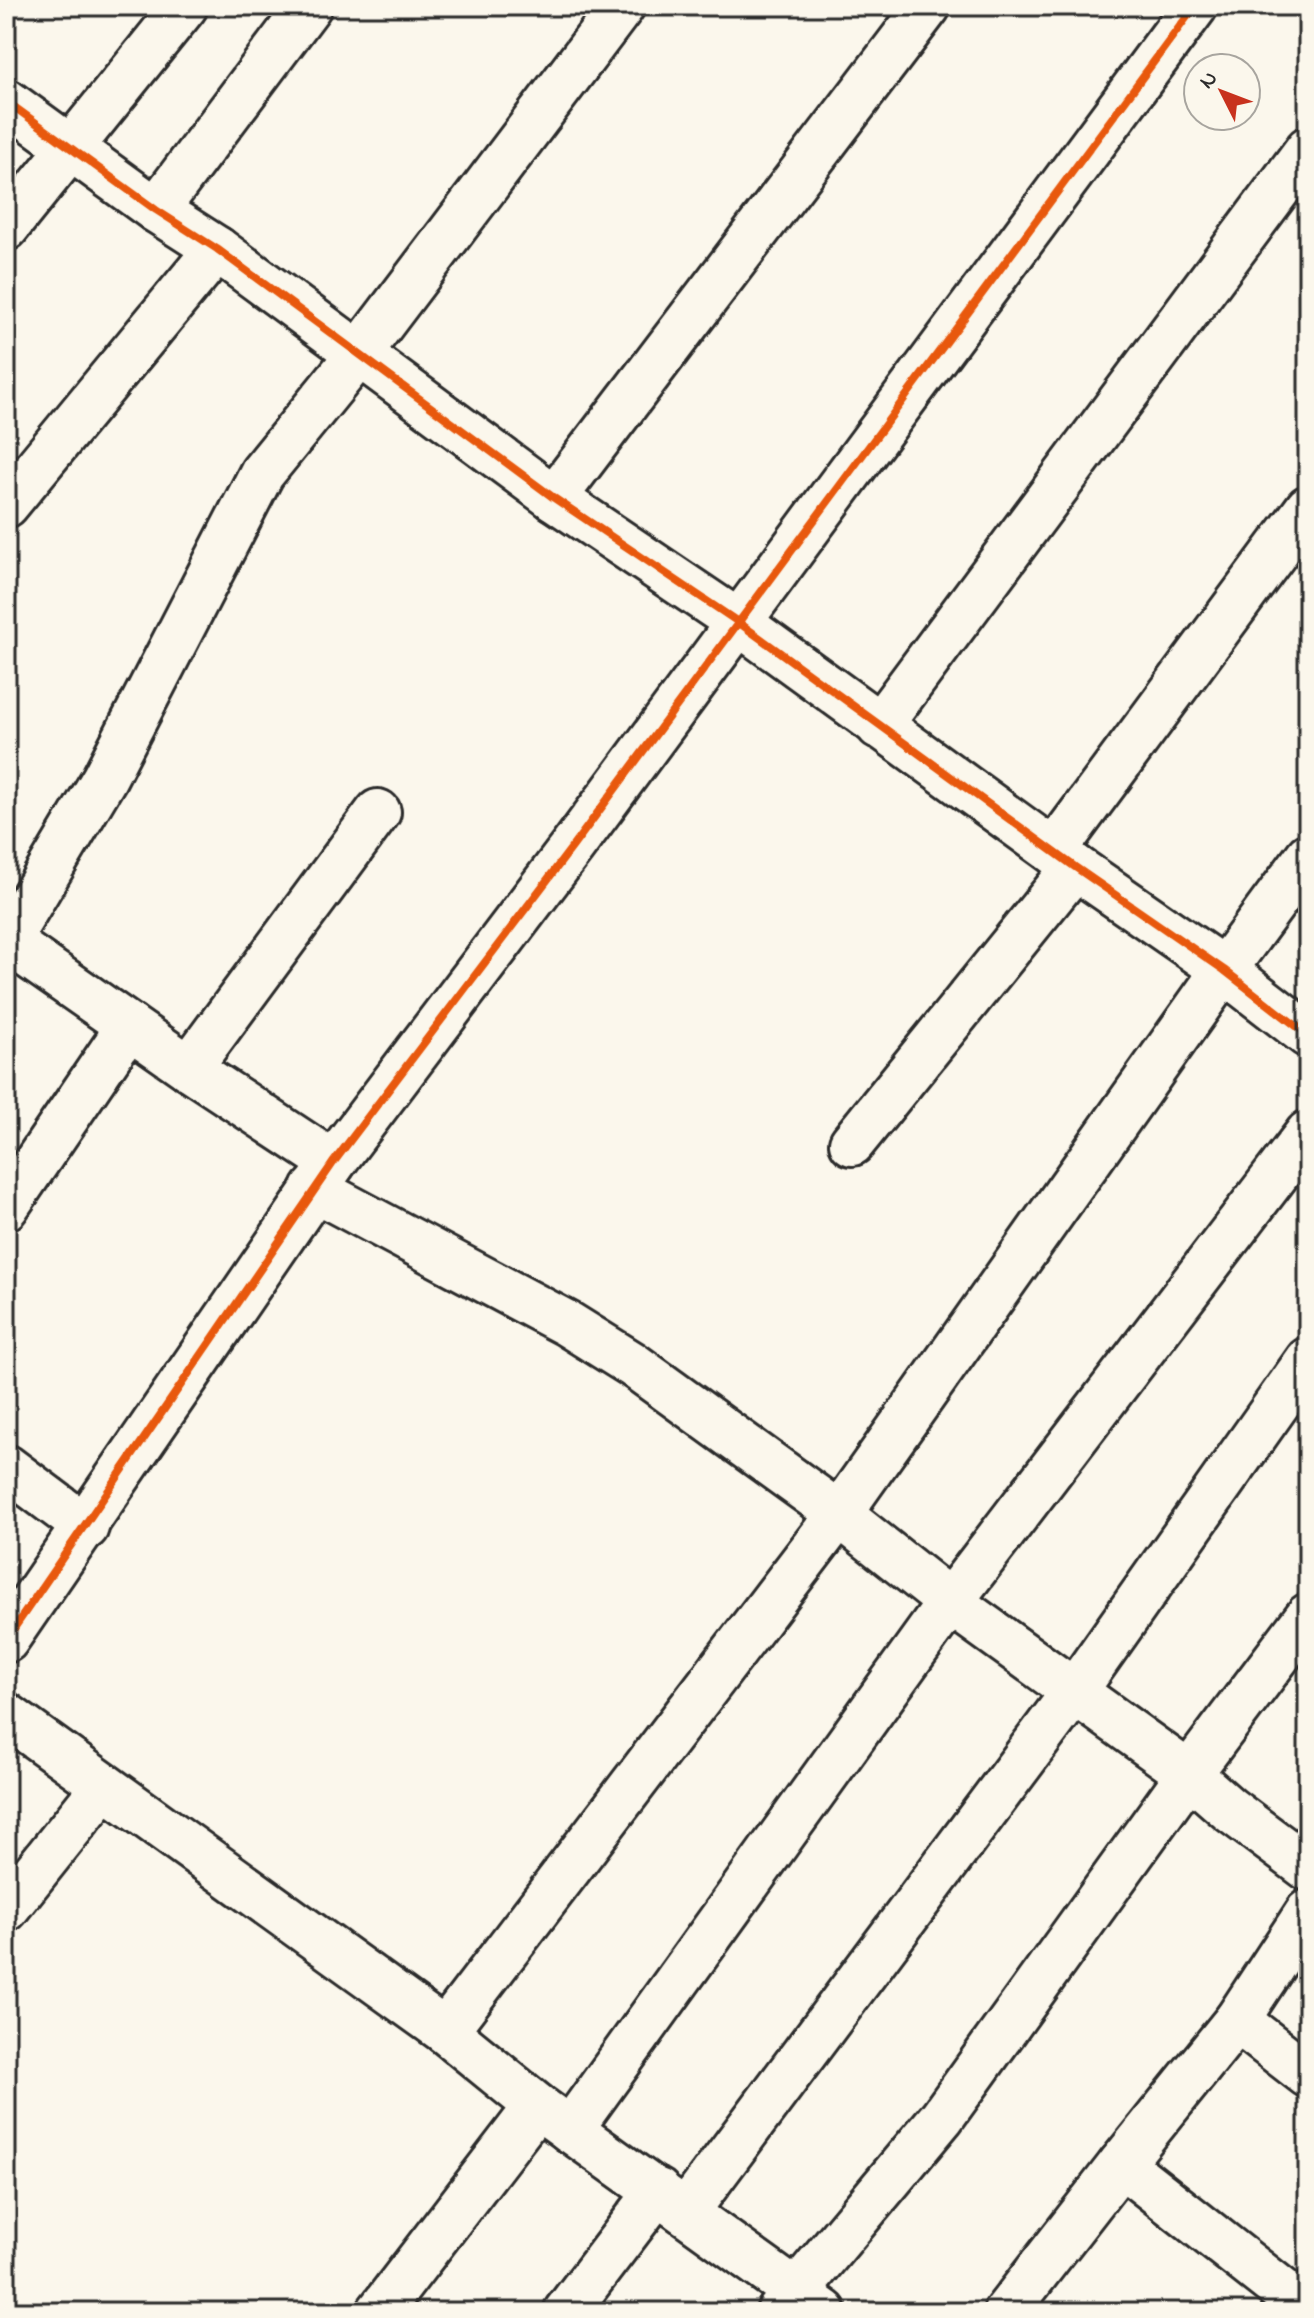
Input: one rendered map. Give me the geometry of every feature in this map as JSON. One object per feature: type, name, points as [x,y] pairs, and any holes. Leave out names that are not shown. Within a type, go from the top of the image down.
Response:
[{"type":"street","points":[[6,228],[185,6]]},
{"type":"street","points":[[156,210],[309,6]]},
{"type":"street","points":[[622,6],[358,355],[262,473],[104,779],[6,941],[189,1068],[323,1176],[568,1324],[692,1406],[839,1514],[950,1602],[1189,1774],[1229,1809],[1308,1868]]},
{"type":"street","points":[[554,498],[928,6]]},
{"type":"street","points":[[6,1640],[323,1176],[573,846],[1195,6]]},
{"type":"street","points":[[6,101],[156,210],[217,249],[554,498],[738,622],[1064,859],[1224,970],[1303,1020]]},
{"type":"street","points":[[879,726],[1308,149]]},
{"type":"street","points":[[6,505],[217,249]]},
{"type":"street","points":[[852,1143],[1064,859],[1308,508]]},
{"type":"street","points":[[189,1068],[378,812]]},
{"type":"street","points":[[445,2031],[839,1514],[1308,856]]},
{"type":"street","points":[[6,1207],[129,1026]]},
{"type":"street","points":[[379,2312],[554,2118],[1308,1133]]},
{"type":"street","points":[[566,2312],[672,2202],[1074,1692],[1308,1360]]},
{"type":"street","points":[[6,1467],[86,1527]]},
{"type":"street","points":[[6,1715],[445,2031],[554,2118],[672,2202],[800,2305],[942,2117],[1189,1774],[1308,1616]]},
{"type":"street","points":[[6,1909],[104,1786]]},
{"type":"street","points":[[1006,2312],[1237,2020],[1308,1912]]},
{"type":"street","points":[[1237,2020],[1308,2075]]},
{"type":"street","points":[[1121,2164],[1308,2311]]},
{"type":"cycle path","points":[[6,1640],[333,1163],[573,846],[1195,6]]},
{"type":"cycle path","points":[[6,101],[156,210],[217,249],[554,498],[738,622],[1075,867],[1224,970],[1308,1035]]}]
